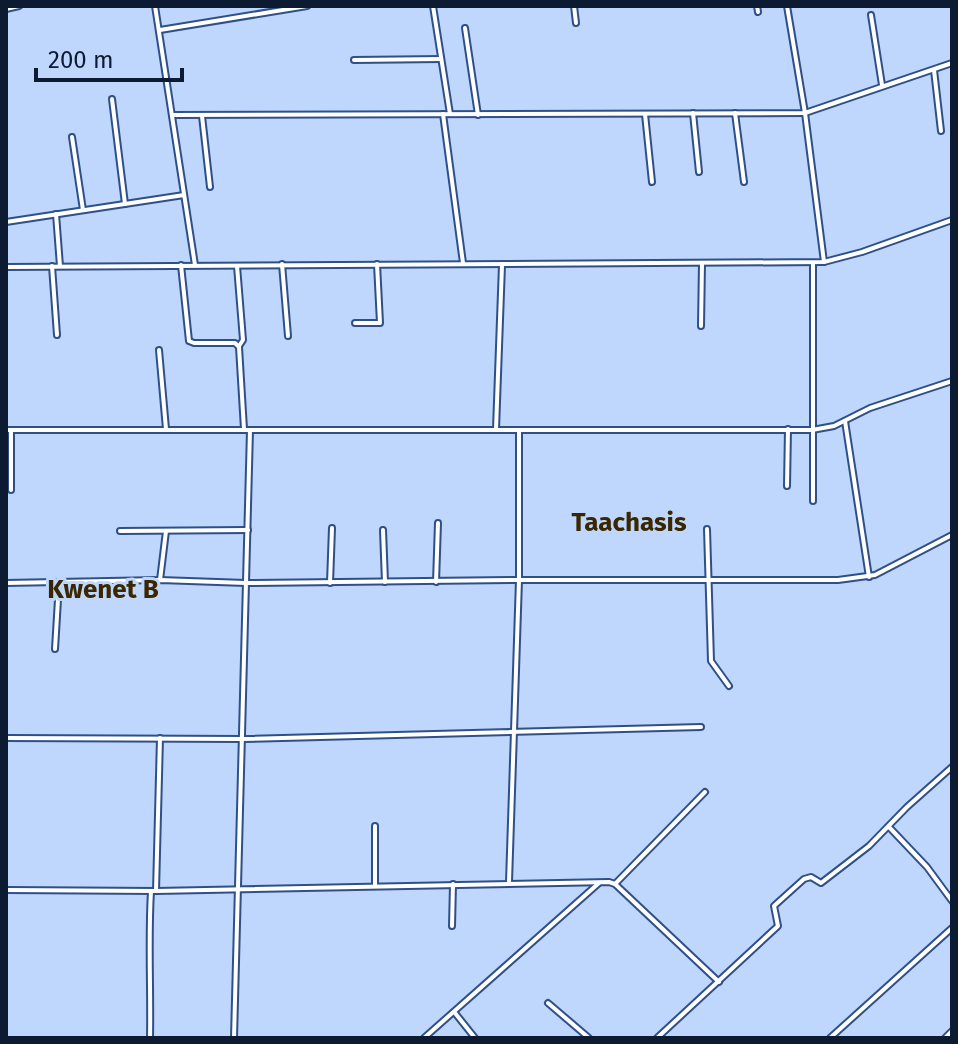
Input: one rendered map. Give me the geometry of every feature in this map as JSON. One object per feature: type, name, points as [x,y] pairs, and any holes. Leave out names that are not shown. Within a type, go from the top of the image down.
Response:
[{"type":"street","points":[[6,9],[19,6]]},
{"type":"street","points":[[155,6],[195,265]]},
{"type":"street","points":[[159,30],[307,6]]},
{"type":"street","points":[[433,6],[450,115]]},
{"type":"street","points":[[574,6],[576,23]]},
{"type":"street","points":[[787,6],[805,113],[824,262]]},
{"type":"street","points":[[871,15],[882,85]]},
{"type":"street","points":[[465,28],[478,115]]},
{"type":"street","points":[[354,60],[441,59]]},
{"type":"street","points":[[172,115],[805,113],[952,63]]},
{"type":"street","points":[[934,70],[941,131]]},
{"type":"street","points":[[112,99],[125,204]]},
{"type":"street","points":[[693,113],[699,172]]},
{"type":"street","points":[[735,113],[744,182]]},
{"type":"street","points":[[443,114],[463,263]]},
{"type":"street","points":[[645,114],[652,182]]},
{"type":"street","points":[[202,116],[210,187]]},
{"type":"street","points":[[72,137],[83,210]]},
{"type":"street","points":[[6,222],[184,195]]},
{"type":"street","points":[[56,214],[60,266]]},
{"type":"street","points":[[6,267],[813,263],[850,256],[952,220]]},
{"type":"street","points":[[701,326],[702,263]]},
{"type":"street","points":[[813,263],[813,501]]},
{"type":"street","points":[[282,264],[288,336]]},
{"type":"street","points":[[355,323],[380,323],[377,264]]},
{"type":"street","points":[[181,265],[189,341],[235,343],[239,347]]},
{"type":"street","points":[[496,429],[502,265]]},
{"type":"street","points":[[52,266],[57,335]]},
{"type":"street","points":[[234,1038],[248,530],[247,430],[239,347],[243,340],[237,266]]},
{"type":"street","points":[[159,350],[166,429]]},
{"type":"street","points":[[11,490],[8,430],[812,430],[834,426],[870,408],[952,381]]},
{"type":"street","points":[[845,420],[869,577]]},
{"type":"street","points":[[787,486],[788,429]]},
{"type":"street","points":[[509,882],[519,580],[519,430]]},
{"type":"street","points":[[436,582],[438,523]]},
{"type":"street","points":[[330,583],[332,528]]},
{"type":"street","points":[[707,529],[711,661],[729,686]]},
{"type":"street","points":[[120,531],[248,530]]},
{"type":"street","points":[[383,530],[385,582]]},
{"type":"street","points":[[160,580],[166,531]]},
{"type":"street","points":[[6,583],[160,580],[330,583],[838,580],[869,577],[952,535]]},
{"type":"street","points":[[55,649],[59,583]]},
{"type":"street","points":[[6,738],[243,739],[701,727]]},
{"type":"street","points":[[150,1038],[148,930],[153,891],[160,738]]},
{"type":"street","points":[[657,1038],[778,926],[774,906],[808,877],[819,883],[825,881],[869,846],[952,767]]},
{"type":"street","points":[[615,884],[705,792]]},
{"type":"street","points":[[375,826],[375,886]]},
{"type":"street","points":[[888,826],[927,867],[952,901]]},
{"type":"street","points":[[6,890],[153,891],[509,882],[615,884],[719,982]]},
{"type":"street","points":[[424,1038],[600,883]]},
{"type":"street","points":[[452,926],[453,884]]},
{"type":"street","points":[[830,1038],[952,928]]},
{"type":"street","points":[[548,1003],[589,1038]]},
{"type":"street","points":[[455,1013],[475,1038]]},
{"type":"street","points":[[945,1038],[952,1031]]},
{"type":"district","name":"Taachasis","points":[[629,522]]},
{"type":"district","name":"Kwenet B","points":[[103,589]]}]
